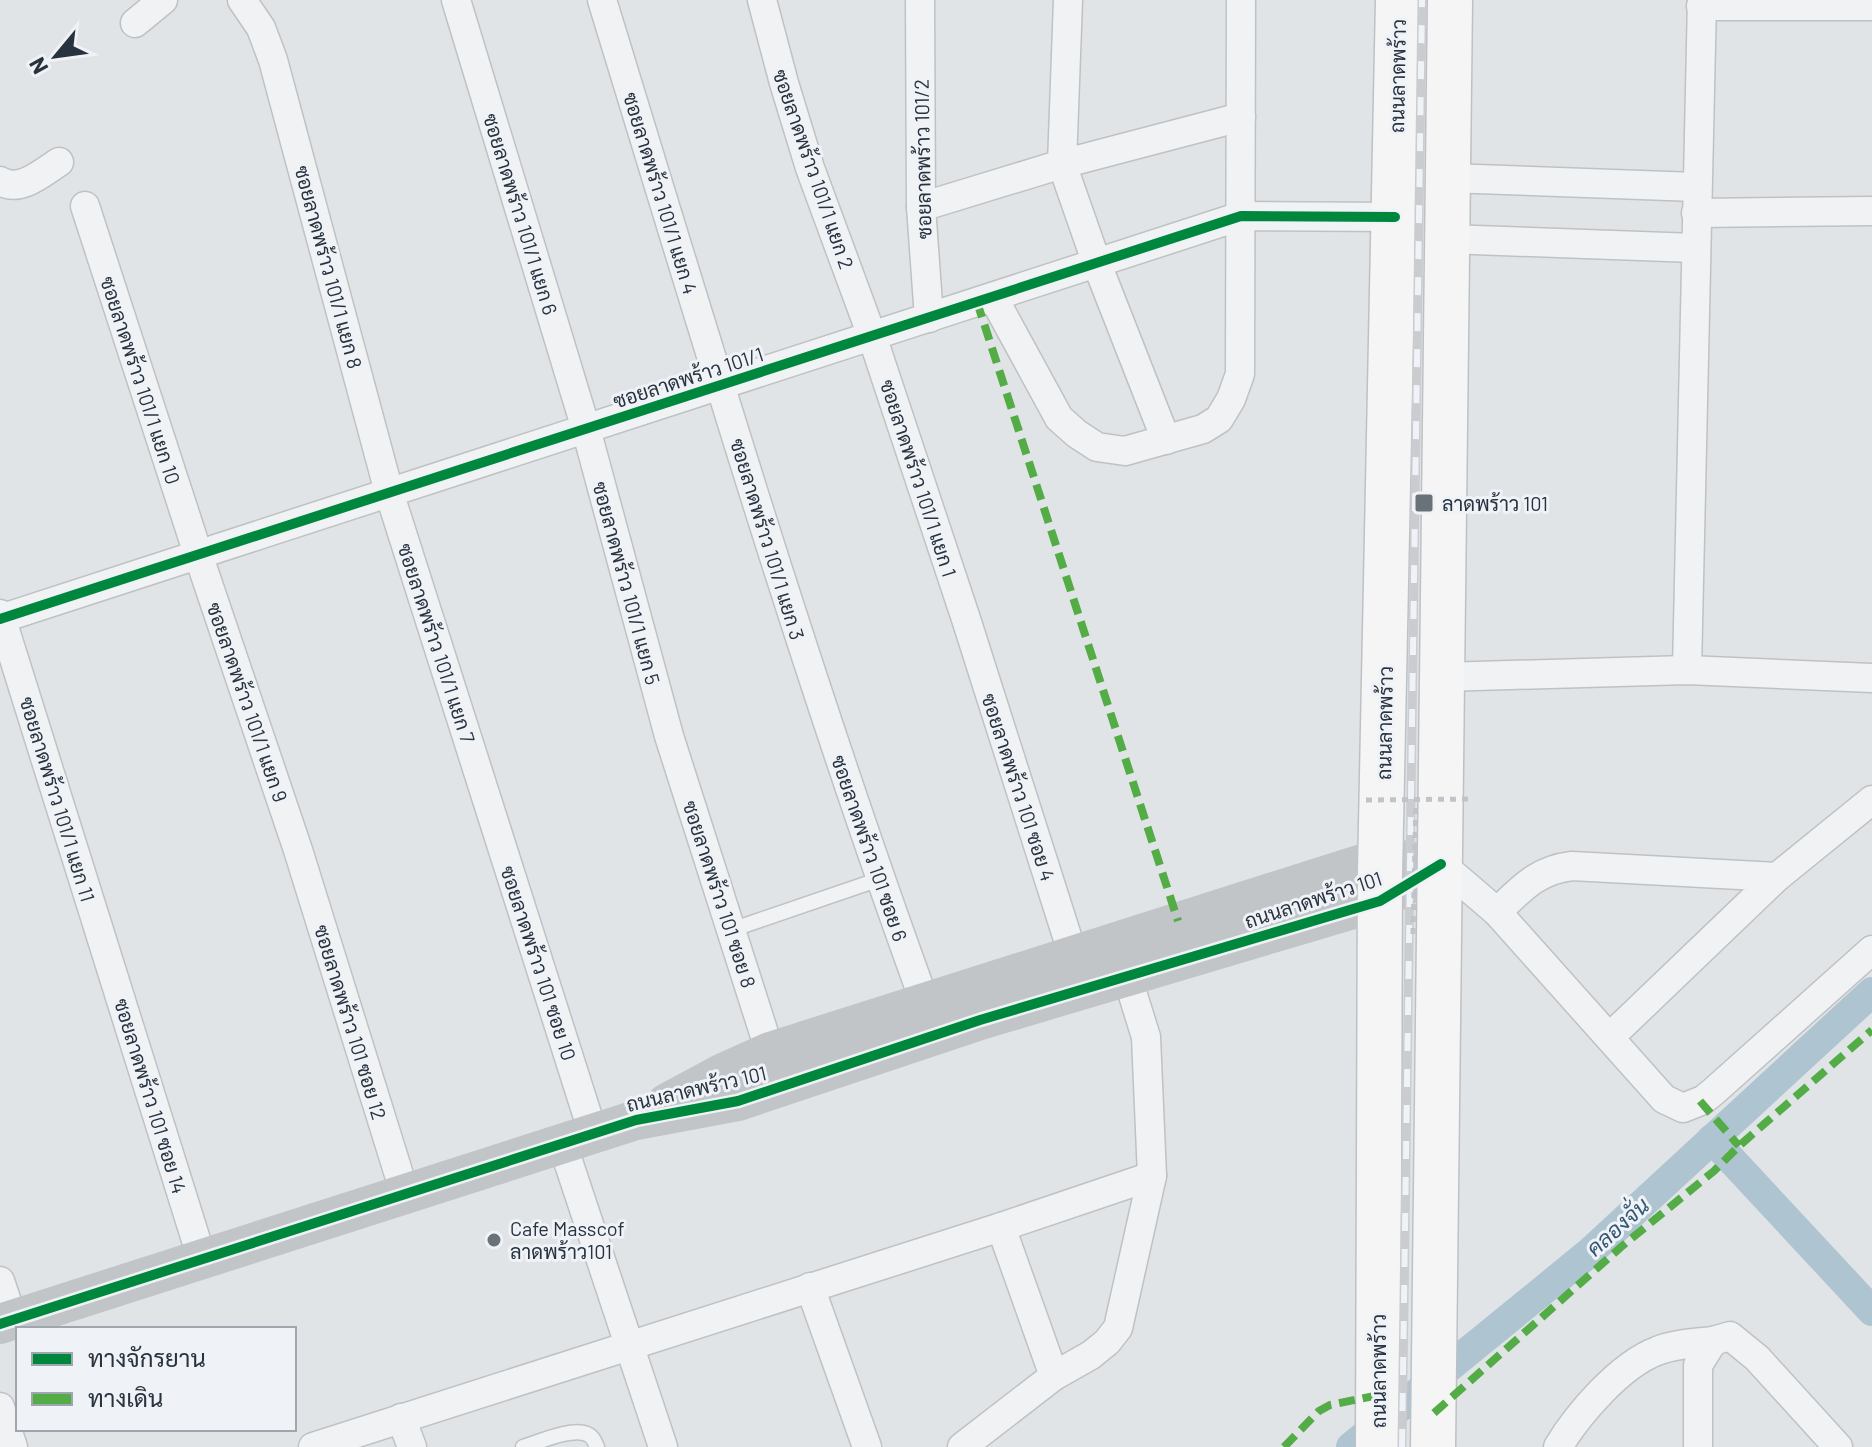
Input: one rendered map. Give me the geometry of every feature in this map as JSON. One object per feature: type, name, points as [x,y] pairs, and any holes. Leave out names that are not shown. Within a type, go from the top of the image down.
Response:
[{"type":"main road","name":"ถนนลาดพร้าว","points":[[1378,1446],[1380,901],[1398,0]]},
{"type":"main road","points":[[1434,1428],[1450,0]]},
{"type":"street","points":[[135,23],[163,0]]},
{"type":"street","name":"ซอยลาดพร้าว 101/1 แยก 8","points":[[242,0],[253,13],[267,42],[389,492]]},
{"type":"street","name":"ซอยลาดพร้าว 101/1 แยก 6","points":[[456,0],[586,429]]},
{"type":"street","name":"ซอยลาดพร้าว 101/1 แยก 4","points":[[602,0],[720,385]]},
{"type":"street","name":"ซอยลาดพร้าว 101/1 แยก 2","points":[[762,0],[810,168],[872,336]]},
{"type":"street","name":"ซอยลาดพร้าว 101/2","points":[[920,0],[921,207],[929,318]]},
{"type":"street","points":[[1068,0],[1062,164],[1097,264],[1166,440]]},
{"type":"street","points":[[993,297],[1059,418],[1097,447],[1125,451],[1203,429],[1219,419],[1231,399],[1240,374],[1241,0]]},
{"type":"street","points":[[1687,670],[1702,3],[1872,6]]},
{"type":"street","points":[[921,207],[1062,164],[1241,117]]},
{"type":"street","points":[[0,181],[20,185],[59,162]]},
{"type":"street","points":[[1448,178],[1696,200],[1872,211]]},
{"type":"street","name":"ซอยลาดพร้าว 101/1 แยก 10","points":[[85,206],[198,554]]},
{"type":"street","name":"ซอยลาดพร้าว 101/1","points":[[0,617],[1241,216],[1395,217]]},
{"type":"street","points":[[1447,239],[1695,248]]},
{"type":"street","name":"ซอยลาดพร้าว 101/1 แยก 1","points":[[872,336],[966,619]]},
{"type":"street","name":"ซอยลาดพร้าว 101/1 แยก 3","points":[[720,385],[817,693]]},
{"type":"street","name":"ซอยลาดพร้าว 101/1 แยก 5","points":[[586,429],[669,736]]},
{"type":"street","name":"ซอยลาดพร้าว 101/1 แยก 7","points":[[389,492],[485,793]]},
{"type":"street","name":"ซอยลาดพร้าว 101/1 แยก 9","points":[[198,554],[298,850]]},
{"type":"street","name":"ซอยลาดพร้าว 101/1 แยก 11","points":[[0,617],[100,934]]},
{"type":"street","name":"ซอยลาดพร้าว 101 ซอย 4","points":[[966,619],[1073,955]]},
{"type":"street","points":[[1442,677],[1687,670],[1872,678]]},
{"type":"street","name":"ซอยลาดพร้าว 101 ซอย 6","points":[[817,693],[925,1003]]},
{"type":"street","name":"ซอยลาดพร้าว 101 ซอย 8","points":[[669,736],[770,1052]]},
{"type":"street","name":"ซอยลาดพร้าว 101 ซอย 10","points":[[485,793],[630,1345],[663,1447]]},
{"type":"street","points":[[1610,1037],[1777,877],[1872,800]]},
{"type":"street","name":"ซอยลาดพร้าว 101 ซอย 12","points":[[298,850],[405,1194]]},
{"type":"street","name":"ถนนลาดพร้าว 101","points":[[636,1120],[721,1074],[770,1052],[1073,955],[1381,858],[1441,864]]},
{"type":"street","points":[[1441,864],[1497,912],[1664,1099],[1683,1108],[1713,1092],[1872,950]]},
{"type":"street","name":"ถนนลาดพร้าว 101","points":[[6,1322],[577,1138],[636,1120],[738,1101],[980,1020],[1380,901],[1441,864]]},
{"type":"street","points":[[1497,912],[1528,882],[1555,868],[1572,866],[1777,877]]},
{"type":"street","name":"ซอยลาดพร้าว 101 ซอย 14","points":[[100,934],[202,1259]]},
{"type":"street","points":[[962,1447],[1054,1376],[1091,1355],[1118,1328],[1152,1176],[1146,1037],[1127,976]]},
{"type":"street","points":[[313,1447],[1152,1176]]},
{"type":"street","points":[[1001,1227],[1054,1376]]},
{"type":"street","points":[[0,1281],[6,1322]]},
{"type":"street","points":[[810,1287],[867,1447]]},
{"type":"street","points":[[1558,1447],[1568,1430],[1604,1388],[1655,1351],[1730,1336],[1757,1358],[1838,1447]]},
{"type":"street","points":[[1698,1447],[1698,1365],[1713,1341]]},
{"type":"street","points":[[0,1407],[13,1447]]},
{"type":"street","points":[[401,1418],[412,1447]]},
{"type":"lane","points":[[731,930],[880,879]]},
{"type":"lane","points":[[523,1447],[572,1432],[589,1435],[597,1447]]},
{"type":"path","points":[[1366,800],[1469,799]]},
{"type":"path","points":[[1413,934],[1416,800]]},
{"type":"waterway","name":"คลองจั่น","points":[[1351,1447],[1589,1253],[1872,992]]},
{"type":"waterway","points":[[1712,1139],[1872,1311]]},
{"type":"railway","points":[[1402,1447],[1422,0]]},
{"type":"marked path","points":[[977,302],[1178,921]]},
{"type":"marked path","points":[[1434,1413],[1872,1030]]},
{"type":"marked path","points":[[1700,1101],[1739,1146]]},
{"type":"marked path","points":[[1284,1447],[1319,1411],[1330,1405],[1379,1395]]},
{"type":"cycle path","points":[[0,619],[1241,216],[1395,217]]},
{"type":"cycle path","points":[[0,1324],[636,1120],[738,1101],[980,1020],[1380,901],[1441,864]]},
{"type":"place","name":"ลาดพร้าว 101","points":[[1424,503]]},
{"type":"place","name":"Cafe Masscof ลาดพร้าว101","points":[[494,1240]]}]
